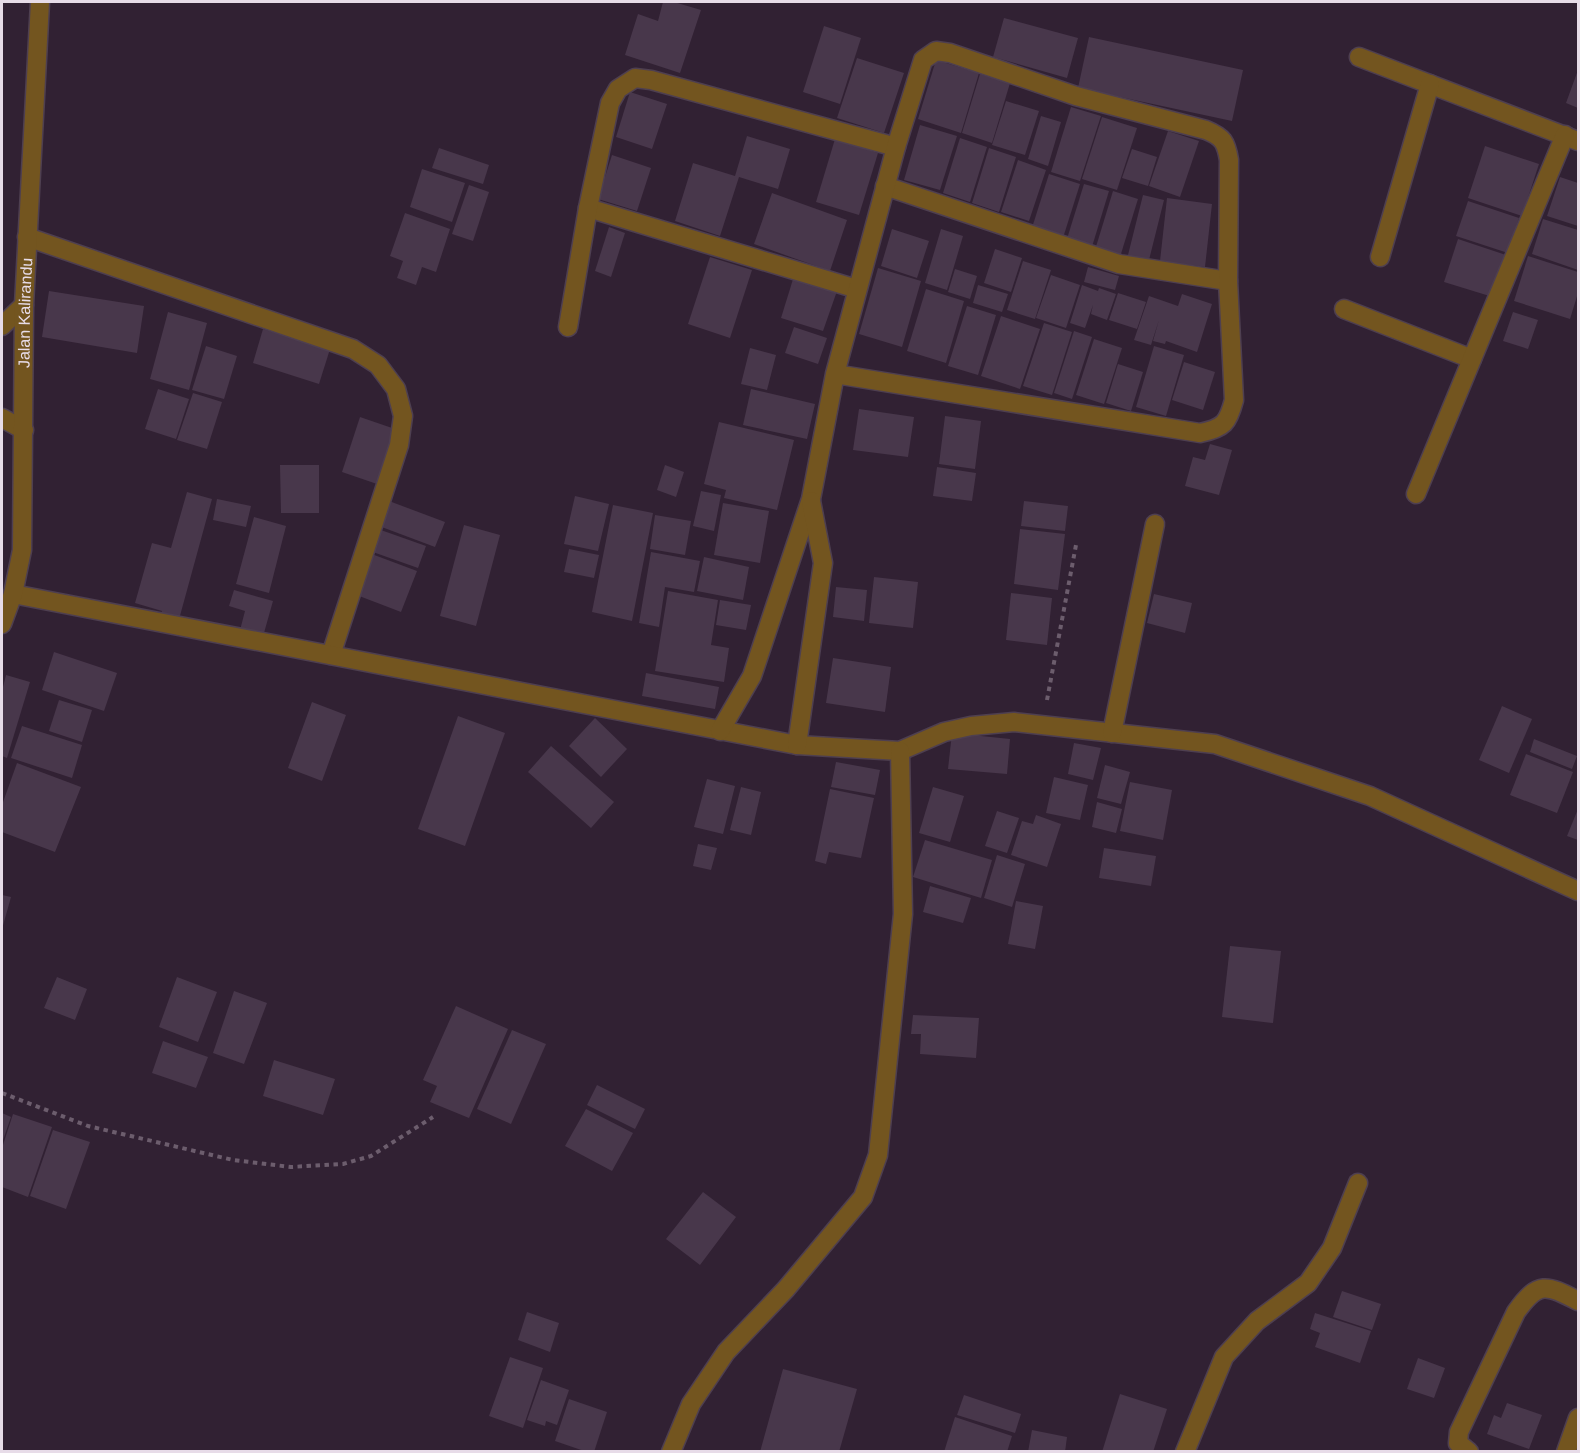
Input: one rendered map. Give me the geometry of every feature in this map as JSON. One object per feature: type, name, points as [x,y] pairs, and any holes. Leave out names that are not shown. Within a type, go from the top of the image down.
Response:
[{"type":"street","name":"Jalan Kalirandu","points":[[2,624],[13,594],[22,550],[24,305],[40,2]]},
{"type":"street","points":[[720,730],[752,676],[811,499],[835,374],[885,186],[923,60],[936,51],[950,53],[1076,96],[1206,130],[1220,136],[1229,160],[1228,281],[1234,400],[1230,419],[1217,429],[1200,433],[835,374]]},
{"type":"street","points":[[1359,57],[1572,138],[1472,359],[1416,495]]},
{"type":"street","points":[[568,327],[588,208],[610,103],[618,89],[635,78],[651,80],[896,147]]},
{"type":"street","points":[[1380,256],[1430,84]]},
{"type":"street","points":[[885,186],[1119,264],[1228,281]]},
{"type":"street","points":[[588,208],[857,289]]},
{"type":"street","points":[[27,237],[353,349],[378,365],[396,389],[403,416],[399,445],[331,655]]},
{"type":"street","points":[[2,326],[24,305]]},
{"type":"street","points":[[1344,309],[1472,359]]},
{"type":"street","points":[[2,418],[24,430]]},
{"type":"street","points":[[797,745],[823,563],[811,499]]},
{"type":"street","points":[[1112,733],[1155,524]]},
{"type":"street","points":[[13,594],[797,745],[900,751],[944,732],[971,726],[1014,722],[1215,744],[1370,796],[1578,891]]},
{"type":"street","points":[[671,1452],[691,1404],[726,1352],[786,1289],[863,1197],[872,1177],[878,1155],[903,914],[900,751]]},
{"type":"street","points":[[1185,1452],[1224,1357],[1257,1321],[1308,1283],[1332,1248],[1358,1183]]},
{"type":"street","points":[[1469,1452],[1458,1443],[1459,1432],[1516,1312],[1526,1298],[1533,1291],[1548,1288],[1578,1301]]},
{"type":"street","points":[[1566,1452],[1578,1418]]},
{"type":"path","points":[[1042,725],[1076,545]]},
{"type":"path","points":[[2,1094],[88,1126],[232,1160],[291,1167],[344,1164],[371,1156],[433,1117]]},
{"type":"building","points":[[663,2],[674,2],[701,10],[680,73],[625,55],[638,14],[658,21]]},
{"type":"building","points":[[1004,18],[1078,38],[1067,78],[993,57]]},
{"type":"building","points":[[824,26],[861,38],[840,104],[803,92]]},
{"type":"building","points":[[1089,37],[1243,70],[1232,121],[1078,88]]},
{"type":"building","points":[[857,58],[904,73],[884,133],[837,118]]},
{"type":"building","points":[[936,60],[979,73],[961,133],[918,119]]},
{"type":"building","points":[[1578,70],[1578,108],[1566,103]]},
{"type":"building","points":[[980,74],[1010,83],[992,143],[962,133]]},
{"type":"building","points":[[630,92],[667,104],[652,149],[616,137]]},
{"type":"building","points":[[1006,101],[1039,111],[1025,155],[992,145]]},
{"type":"building","points":[[1071,107],[1101,116],[1080,181],[1051,172]]},
{"type":"building","points":[[1041,116],[1061,122],[1048,166],[1028,159]]},
{"type":"building","points":[[1102,117],[1137,128],[1117,190],[1082,179]]},
{"type":"building","points":[[920,125],[957,136],[940,190],[904,180]]},
{"type":"building","points":[[1168,131],[1199,141],[1180,197],[1149,186]]},
{"type":"building","points":[[747,136],[790,149],[778,189],[739,177],[720,236],[675,221],[693,163],[735,176]]},
{"type":"building","points":[[960,138],[987,147],[970,202],[943,193]]},
{"type":"building","points":[[835,139],[878,153],[859,215],[816,202]]},
{"type":"building","points":[[1485,146],[1539,164],[1522,216],[1468,198]]},
{"type":"building","points":[[439,148],[489,165],[483,184],[432,168]]},
{"type":"building","points":[[989,148],[1016,157],[999,212],[972,203]]},
{"type":"building","points":[[1132,149],[1157,157],[1148,186],[1122,178]]},
{"type":"building","points":[[612,155],[651,168],[637,211],[598,199]]},
{"type":"building","points":[[1018,160],[1046,170],[1029,221],[1001,212]]},
{"type":"building","points":[[422,169],[465,183],[452,222],[410,207]]},
{"type":"building","points":[[1049,174],[1080,184],[1062,241],[1031,231]]},
{"type":"building","points":[[1560,177],[1578,183],[1578,226],[1547,216]]},
{"type":"building","points":[[1084,184],[1109,191],[1091,250],[1066,242]]},
{"type":"building","points":[[469,185],[489,192],[473,241],[452,234]]},
{"type":"building","points":[[1113,191],[1138,199],[1120,257],[1095,250]]},
{"type":"building","points":[[772,193],[847,220],[830,271],[754,244]]},
{"type":"building","points":[[1143,195],[1164,200],[1148,264],[1127,259]]},
{"type":"building","points":[[1167,198],[1212,204],[1205,267],[1160,261]]},
{"type":"building","points":[[1468,201],[1519,218],[1508,253],[1456,236]]},
{"type":"building","points":[[405,213],[450,229],[436,272],[422,267],[416,285],[397,278],[403,261],[390,256]]},
{"type":"building","points":[[1543,219],[1578,230],[1578,270],[1532,254]]},
{"type":"building","points":[[609,227],[625,233],[611,277],[595,271]]},
{"type":"building","points":[[892,229],[929,241],[917,278],[881,266]]},
{"type":"building","points":[[941,229],[963,236],[947,290],[925,283]]},
{"type":"building","points":[[1458,239],[1509,256],[1496,298],[1444,282]]},
{"type":"building","points":[[995,249],[1022,258],[1011,292],[984,283]]},
{"type":"building","points":[[1528,256],[1578,272],[1578,293],[1570,319],[1514,301]]},
{"type":"building","points":[[710,257],[752,270],[730,338],[688,324]]},
{"type":"building","points":[[1023,261],[1051,270],[1035,319],[1007,310]]},
{"type":"building","points":[[1088,267],[1119,276],[1115,290],[1084,282]]},
{"type":"building","points":[[878,268],[921,281],[902,347],[859,334]]},
{"type":"building","points":[[955,269],[977,276],[970,299],[948,292]]},
{"type":"building","points":[[1051,275],[1080,285],[1066,328],[1036,318]]},
{"type":"building","points":[[794,276],[837,291],[823,331],[781,318]]},
{"type":"building","points":[[978,285],[1008,294],[1002,312],[973,303]]},
{"type":"building","points":[[1082,285],[1116,294],[1107,320],[1091,314],[1093,305],[1085,328],[1070,323]]},
{"type":"building","points":[[926,289],[964,301],[946,363],[907,351]]},
{"type":"building","points":[[49,291],[144,306],[137,353],[42,337]]},
{"type":"building","points":[[1118,293],[1146,302],[1137,329],[1109,320]]},
{"type":"building","points":[[1182,294],[1212,304],[1197,352],[1166,341],[1165,344],[1153,341],[1159,320],[1151,345],[1134,340],[1149,296],[1178,306]]},
{"type":"building","points":[[967,306],[996,315],[978,375],[948,366]]},
{"type":"building","points":[[168,312],[207,323],[189,390],[150,379]]},
{"type":"building","points":[[1513,312],[1538,320],[1528,349],[1503,341]]},
{"type":"building","points":[[1001,316],[1040,329],[1020,389],[981,376]]},
{"type":"building","points":[[1044,323],[1072,332],[1052,395],[1023,386]]},
{"type":"building","points":[[794,327],[827,338],[818,364],[785,353]]},
{"type":"building","points":[[263,329],[330,349],[319,384],[253,363]]},
{"type":"building","points":[[1074,331],[1092,337],[1072,399],[1054,393]]},
{"type":"building","points":[[1094,339],[1122,348],[1104,404],[1076,395]]},
{"type":"building","points":[[206,346],[237,356],[224,399],[192,390]]},
{"type":"building","points":[[1154,346],[1184,355],[1166,416],[1136,407]]},
{"type":"building","points":[[750,348],[776,355],[767,390],[741,384]]},
{"type":"building","points":[[1184,362],[1215,372],[1203,410],[1172,400]]},
{"type":"building","points":[[1118,364],[1143,372],[1131,411],[1106,403]]},
{"type":"building","points":[[158,389],[189,399],[176,439],[145,429]]},
{"type":"building","points":[[751,389],[815,404],[807,439],[743,425]]},
{"type":"building","points":[[193,393],[222,402],[207,449],[177,440]]},
{"type":"building","points":[[859,409],[914,417],[908,457],[853,450]]},
{"type":"building","points":[[945,416],[981,421],[975,469],[939,464]]},
{"type":"building","points":[[360,417],[395,429],[377,484],[342,472]]},
{"type":"building","points":[[719,422],[794,440],[777,510],[724,498],[726,490],[704,484]]},
{"type":"building","points":[[1210,444],[1232,450],[1219,495],[1185,486],[1193,457],[1205,460]]},
{"type":"building","points":[[280,465],[319,465],[319,513],[281,513]]},
{"type":"building","points":[[665,465],[684,472],[676,497],[657,490]]},
{"type":"building","points":[[937,467],[976,473],[972,501],[933,496]]},
{"type":"building","points":[[701,491],[721,495],[714,531],[693,526]]},
{"type":"building","points":[[187,492],[212,499],[178,623],[160,618],[162,611],[135,603],[152,543],[171,548]]},
{"type":"building","points":[[575,496],[609,504],[598,551],[564,544]]},
{"type":"building","points":[[217,499],[251,506],[246,527],[213,520]]},
{"type":"building","points":[[389,501],[445,522],[435,547],[379,526]]},
{"type":"building","points":[[1024,501],[1068,506],[1065,531],[1021,526]]},
{"type":"building","points":[[723,503],[769,511],[760,563],[714,555]]},
{"type":"building","points":[[613,505],[653,513],[632,621],[592,612]]},
{"type":"building","points":[[655,515],[691,521],[685,555],[650,549]]},
{"type":"building","points":[[254,517],[286,526],[269,593],[236,584]]},
{"type":"building","points":[[464,525],[500,535],[476,626],[440,616]]},
{"type":"building","points":[[378,529],[426,546],[418,568],[370,551]]},
{"type":"building","points":[[1020,529],[1065,534],[1058,590],[1014,584]]},
{"type":"building","points":[[569,549],[599,555],[594,578],[564,572]]},
{"type":"building","points":[[651,552],[700,561],[694,592],[665,587],[659,627],[639,623]]},
{"type":"building","points":[[369,553],[417,571],[401,612],[354,594]]},
{"type":"building","points":[[704,557],[749,567],[743,600],[697,591]]},
{"type":"building","points":[[874,577],[918,582],[913,628],[869,623]]},
{"type":"building","points":[[836,587],[867,590],[864,621],[833,617]]},
{"type":"building","points":[[234,590],[273,601],[262,640],[239,634],[245,611],[229,606]]},
{"type":"building","points":[[668,591],[718,600],[711,645],[729,648],[724,682],[655,671]]},
{"type":"building","points":[[1011,593],[1052,598],[1047,645],[1006,640]]},
{"type":"building","points":[[1154,594],[1192,603],[1185,633],[1147,623]]},
{"type":"building","points":[[720,600],[751,605],[746,630],[716,625]]},
{"type":"building","points":[[54,652],[117,673],[104,711],[42,690]]},
{"type":"building","points":[[833,658],[891,667],[885,712],[826,703]]},
{"type":"building","points":[[646,673],[719,687],[715,709],[642,696]]},
{"type":"building","points":[[6,675],[30,682],[7,758],[2,756],[2,691]]},
{"type":"building","points":[[59,700],[92,710],[82,742],[49,731]]},
{"type":"building","points":[[312,702],[346,715],[322,781],[288,768]]},
{"type":"building","points":[[1502,706],[1532,719],[1509,773],[1479,760]]},
{"type":"building","points":[[458,716],[505,733],[465,846],[418,829]]},
{"type":"building","points":[[595,718],[627,749],[601,777],[569,746]]},
{"type":"building","points":[[22,726],[82,745],[72,778],[11,758]]},
{"type":"building","points":[[952,733],[1010,739],[1007,774],[948,769]]},
{"type":"building","points":[[1534,739],[1577,756],[1572,769],[1530,752]]},
{"type":"building","points":[[1074,743],[1101,748],[1093,780],[1068,774]]},
{"type":"building","points":[[551,746],[614,802],[591,828],[528,772]]},
{"type":"building","points":[[1526,754],[1573,772],[1557,813],[1510,795]]},
{"type":"building","points":[[836,762],[880,770],[875,795],[831,787]]},
{"type":"building","points":[[17,763],[81,787],[55,852],[2,832],[2,805]]},
{"type":"building","points":[[1105,765],[1130,772],[1121,804],[1097,798]]},
{"type":"building","points":[[1054,777],[1088,785],[1080,820],[1046,813]]},
{"type":"building","points":[[707,779],[735,786],[723,834],[694,827]]},
{"type":"building","points":[[1130,782],[1172,790],[1163,840],[1120,831]]},
{"type":"building","points":[[741,787],[761,792],[751,835],[730,830]]},
{"type":"building","points":[[933,787],[964,796],[950,842],[919,833]]},
{"type":"building","points":[[830,789],[874,798],[861,858],[829,852],[826,864],[815,861]]},
{"type":"building","points":[[1097,802],[1122,809],[1116,833],[1092,827]]},
{"type":"building","points":[[1578,809],[1578,840],[1567,836]]},
{"type":"building","points":[[997,811],[1019,818],[1007,853],[985,846]]},
{"type":"building","points":[[1036,815],[1061,824],[1047,867],[1011,855],[1022,821],[1033,824]]},
{"type":"building","points":[[925,840],[992,860],[981,898],[913,877]]},
{"type":"building","points":[[698,844],[717,848],[711,870],[693,866]]},
{"type":"building","points":[[1104,848],[1156,856],[1151,886],[1099,878]]},
{"type":"building","points":[[997,855],[1025,864],[1012,907],[984,898]]},
{"type":"building","points":[[930,886],[971,898],[963,923],[923,912]]},
{"type":"building","points":[[2,895],[11,897],[2,929]]},
{"type":"building","points":[[1016,901],[1043,906],[1035,949],[1008,944]]},
{"type":"building","points":[[1230,946],[1281,951],[1273,1023],[1222,1017]]},
{"type":"building","points":[[57,977],[87,989],[75,1020],[44,1008]]},
{"type":"building","points":[[177,977],[217,992],[198,1042],[159,1027]]},
{"type":"building","points":[[234,991],[267,1003],[244,1064],[213,1053]]},
{"type":"building","points":[[456,1006],[508,1029],[469,1118],[430,1102],[437,1086],[423,1080]]},
{"type":"building","points":[[913,1015],[979,1018],[976,1058],[920,1054],[921,1034],[911,1034]]},
{"type":"building","points":[[512,1030],[546,1044],[511,1124],[477,1109]]},
{"type":"building","points":[[163,1041],[208,1057],[196,1088],[152,1073]]},
{"type":"building","points":[[274,1060],[335,1079],[323,1115],[263,1096]]},
{"type":"building","points":[[597,1085],[645,1109],[635,1129],[587,1105]]},
{"type":"building","points":[[586,1109],[633,1133],[612,1171],[565,1146]]},
{"type":"building","points":[[2,1113],[11,1117],[2,1143]]},
{"type":"building","points":[[13,1114],[52,1127],[28,1197],[2,1187],[2,1148]]},
{"type":"building","points":[[53,1130],[90,1142],[66,1209],[30,1196]]},
{"type":"building","points":[[703,1192],[736,1217],[700,1265],[666,1239]]},
{"type":"building","points":[[1342,1291],[1381,1304],[1372,1330],[1333,1317]]},
{"type":"building","points":[[527,1312],[559,1323],[550,1352],[518,1340]]},
{"type":"building","points":[[1315,1313],[1371,1331],[1360,1363],[1315,1347],[1320,1333],[1310,1329]]},
{"type":"building","points":[[510,1357],[543,1368],[523,1428],[489,1416]]},
{"type":"building","points":[[1418,1358],[1445,1368],[1434,1398],[1407,1389]]},
{"type":"building","points":[[783,1369],[857,1389],[839,1452],[760,1452]]},
{"type":"building","points":[[541,1380],[569,1390],[557,1425],[546,1421],[545,1426],[527,1420]]},
{"type":"building","points":[[1120,1394],[1167,1409],[1153,1452],[1102,1452]]},
{"type":"building","points":[[964,1395],[1021,1414],[1015,1433],[957,1415]]},
{"type":"building","points":[[569,1399],[607,1412],[594,1452],[587,1452],[555,1441]]},
{"type":"building","points":[[1507,1403],[1542,1415],[1529,1449],[1487,1434],[1494,1415],[1501,1418]]},
{"type":"building","points":[[955,1417],[1012,1436],[1007,1452],[944,1452]]},
{"type":"building","points":[[1032,1430],[1067,1437],[1065,1452],[1028,1452]]}]
